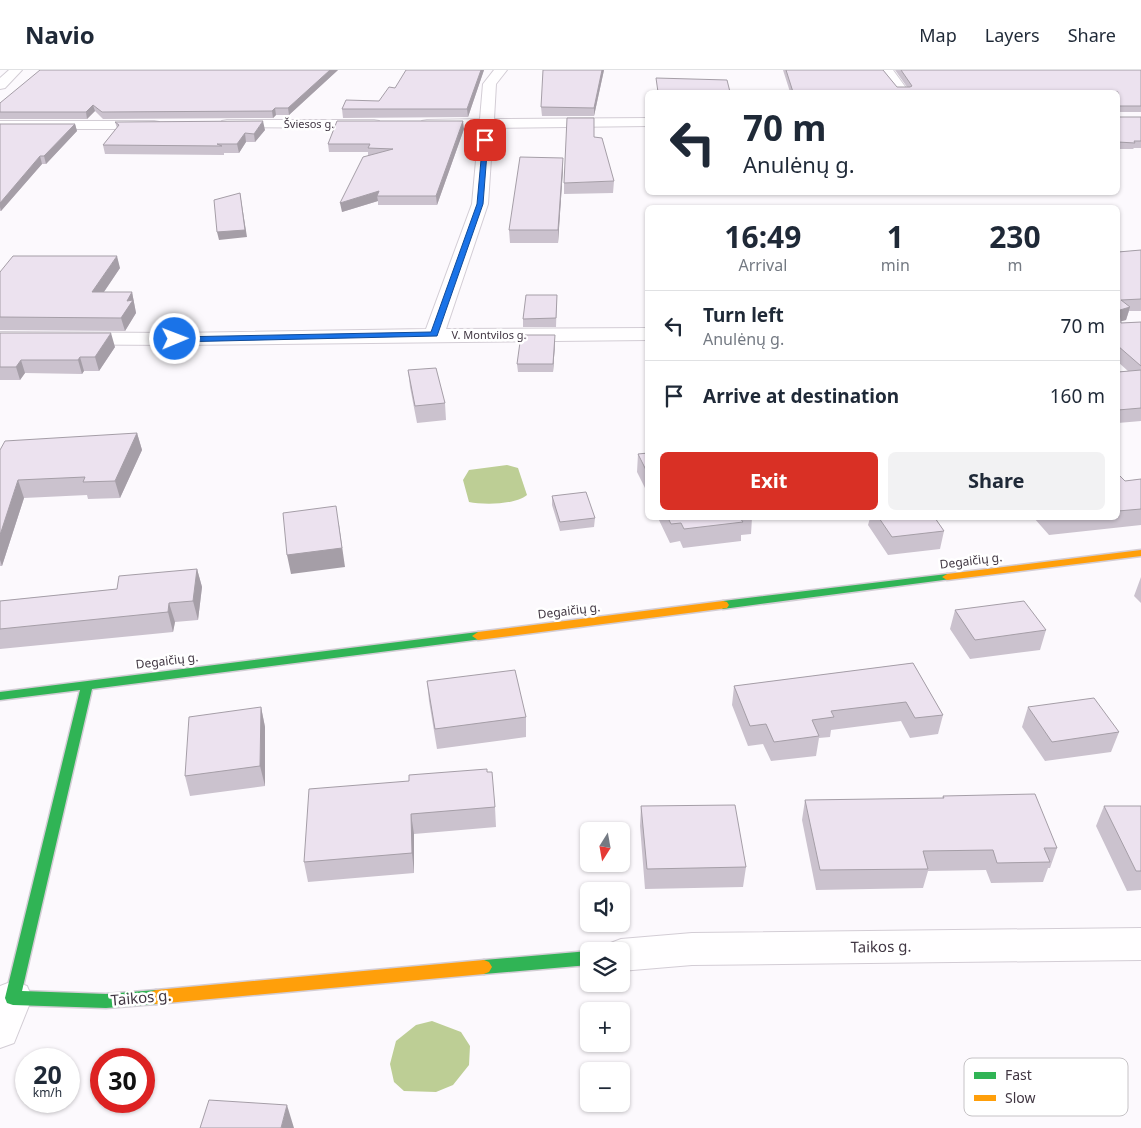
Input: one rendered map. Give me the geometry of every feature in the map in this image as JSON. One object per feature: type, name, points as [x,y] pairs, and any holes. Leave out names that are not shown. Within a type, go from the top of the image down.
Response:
[{"type":"street","points":[[0,85],[16,70]]},
{"type":"street","points":[[434,335],[480,204],[490,84],[501,70]]},
{"type":"street","points":[[886,70],[901,90]]},
{"type":"street","points":[[417,124],[645,122]]},
{"type":"street","points":[[0,125],[170,124]]},
{"type":"street","name":"Šviesos g.","points":[[210,124],[388,124]]},
{"type":"street","name":"V. Montvilos g.","points":[[0,338],[175,339],[645,334]]},
{"type":"street","name":"Degaičių g.","points":[[0,696],[1141,553]]},
{"type":"street","name":"Taikos g.","points":[[87,685],[6,1014],[106,1001],[580,959]]},
{"type":"street","name":"Taikos g.","points":[[630,954],[692,948],[1141,944]]},
{"type":"shaded area","points":[[507,465],[518,468],[527,495],[515,501],[507,502],[482,504],[469,502],[463,480],[469,470]]},
{"type":"shaded area","points":[[432,1021],[461,1032],[470,1046],[469,1065],[453,1085],[436,1092],[404,1091],[394,1082],[390,1064],[396,1041],[416,1025]]},
{"type":"building","points":[[40,70],[330,70],[288,108],[275,108],[272,111],[102,112],[93,105],[86,112],[0,112],[0,103]]},
{"type":"building","points":[[406,70],[481,70],[467,109],[342,109],[346,100],[379,101],[389,87],[395,88]]},
{"type":"building","points":[[543,70],[602,70],[594,108],[541,107]]},
{"type":"building","points":[[786,70],[883,70],[897,87],[910,87],[912,86],[901,70],[1141,70],[1141,106],[1120,106],[1120,90],[792,90]]},
{"type":"building","points":[[656,78],[727,80],[730,90],[658,90]]},
{"type":"building","points":[[1120,117],[1141,117],[1141,141],[1134,141],[1135,143],[1120,142]]},
{"type":"building","points":[[567,118],[594,118],[594,137],[602,138],[614,181],[564,183]]},
{"type":"building","points":[[263,121],[254,134],[245,133],[237,144],[217,144],[222,146],[103,145],[119,125],[115,122]]},
{"type":"building","points":[[337,121],[463,121],[436,196],[377,196],[379,191],[340,203],[363,157],[393,149],[368,148],[370,144],[328,144]]},
{"type":"building","points":[[0,124],[75,124],[44,156],[40,156],[0,203]]},
{"type":"building","points":[[520,157],[563,158],[558,230],[509,230]]},
{"type":"building","points":[[240,193],[245,230],[217,232],[214,200]]},
{"type":"building","points":[[1141,250],[1141,299],[1121,300],[1130,307],[1120,310],[1120,252]]},
{"type":"building","points":[[13,256],[117,256],[92,292],[132,292],[127,301],[133,300],[121,318],[0,317],[0,272]]},
{"type":"building","points":[[526,295],[557,295],[556,318],[523,319]]},
{"type":"building","points":[[1120,310],[1121,323],[1141,322],[1141,366],[1120,348]]},
{"type":"building","points":[[0,333],[111,333],[95,357],[80,357],[78,360],[21,360],[16,367],[0,367]]},
{"type":"building","points":[[521,335],[555,335],[553,364],[517,364]]},
{"type":"building","points":[[436,368],[445,403],[415,406],[408,370]]},
{"type":"building","points":[[1141,370],[1141,408],[1120,410],[1120,372]]},
{"type":"building","points":[[137,433],[115,481],[83,482],[85,477],[18,480],[0,535],[0,450],[5,441]]},
{"type":"building","points":[[645,453],[645,468],[638,454]]},
{"type":"building","points":[[1120,476],[1125,481],[1141,479],[1141,509],[1120,511]]},
{"type":"building","points":[[586,492],[595,518],[560,522],[552,496]]},
{"type":"building","points":[[336,506],[342,548],[287,555],[283,513]]},
{"type":"building","points":[[669,520],[742,520],[743,522],[684,529],[681,523],[671,524]]},
{"type":"building","points":[[880,520],[936,520],[944,531],[892,537]]},
{"type":"building","points":[[197,569],[193,601],[169,603],[168,612],[0,629],[0,601],[117,589],[119,576]]},
{"type":"building","points":[[1024,601],[1046,630],[975,640],[955,610]]},
{"type":"building","points":[[913,663],[943,715],[915,718],[906,702],[831,711],[834,717],[812,720],[819,736],[774,742],[766,724],[750,726],[734,686]]},
{"type":"building","points":[[515,670],[526,717],[435,729],[427,681]]},
{"type":"building","points":[[1094,698],[1119,732],[1052,742],[1028,707]]},
{"type":"building","points":[[261,707],[260,766],[185,776],[189,717]]},
{"type":"building","points":[[487,769],[487,772],[492,772],[495,807],[411,814],[412,853],[304,862],[309,789],[409,781],[409,775]]},
{"type":"building","points":[[1035,794],[1057,848],[1044,848],[1050,862],[997,863],[993,850],[923,851],[928,869],[820,870],[805,800],[944,798],[943,796]]},
{"type":"building","points":[[735,805],[746,867],[647,869],[641,806]]},
{"type":"building","points":[[1104,806],[1141,806],[1141,871],[1136,871]]},
{"type":"building","points":[[209,1100],[287,1105],[281,1128],[200,1128]]},
{"type":"traffic: fast","points":[[723,605],[947,577]]},
{"type":"traffic: fast","points":[[0,696],[478,636]]},
{"type":"traffic: fast","points":[[87,685],[13,998],[106,1001],[156,997]]},
{"type":"traffic: fast","points":[[484,967],[580,959]]},
{"type":"traffic: slow","points":[[947,577],[1141,553]]},
{"type":"traffic: slow","points":[[478,636],[723,605]]},
{"type":"traffic: slow","points":[[156,997],[484,967]]},
{"type":"route","points":[[175,339],[434,335],[480,204],[485,140]]}]
